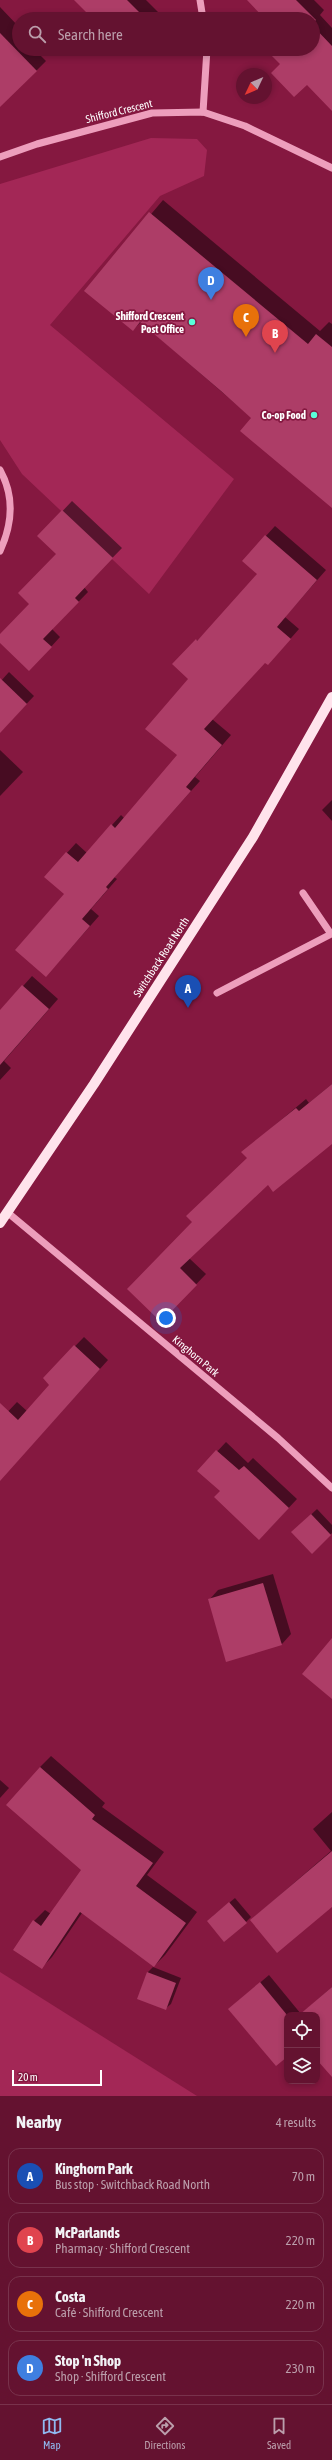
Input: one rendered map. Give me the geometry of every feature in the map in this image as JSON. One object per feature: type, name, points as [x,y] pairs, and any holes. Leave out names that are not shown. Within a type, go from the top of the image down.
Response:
[{"type":"main road","name":"Switchback Road North","points":[[0,1223],[94,1084],[249,843],[332,698]]},
{"type":"street","points":[[200,0],[202,12]]},
{"type":"street","points":[[203,112],[207,56]]},
{"type":"street","name":"Shifford Crescent","points":[[0,157],[38,144],[152,113],[203,112],[245,126],[332,168]]},
{"type":"street","points":[[0,470],[11,509],[7,535],[0,551]]},
{"type":"street","points":[[217,993],[332,934],[303,893]]},
{"type":"street","name":"Kinghorn Park","points":[[8,1212],[278,1438],[332,1488]]},
{"type":"shaded area","points":[[151,138],[197,139],[207,150],[204,176],[160,196],[50,325],[234,479],[149,594],[22,474],[0,440],[0,184]]},
{"type":"shaded area","points":[[0,1972],[197,2096],[0,2096]]},
{"type":"building","points":[[74,0],[127,0],[139,12],[86,12]]},
{"type":"building","points":[[247,0],[296,0],[308,12],[258,12]]},
{"type":"building","points":[[0,33],[12,45],[12,56],[22,56],[37,71],[0,107]]},
{"type":"building","points":[[320,33],[332,46],[332,111],[307,85],[294,97],[272,74],[272,72],[280,64],[272,56],[320,56]]},
{"type":"building","points":[[149,212],[308,344],[316,334],[332,347],[332,508],[240,431],[251,418],[221,391],[140,322],[133,331],[84,291]]},
{"type":"building","points":[[62,510],[113,558],[75,598],[79,602],[43,639],[52,647],[29,671],[0,643],[0,634],[29,604],[18,593],[56,554],[37,536]]},
{"type":"building","points":[[265,535],[317,580],[277,627],[291,639],[268,665],[265,663],[204,729],[222,745],[186,787],[191,791],[106,887],[108,889],[82,919],[90,926],[46,977],[15,950],[64,894],[44,877],[66,852],[78,862],[111,824],[115,828],[177,755],[145,729],[188,679],[172,664],[196,639],[197,641],[257,574],[242,561]]},
{"type":"building","points":[[0,678],[27,704],[0,733]]},
{"type":"building","points":[[22,985],[49,1009],[0,1065],[0,1010]]},
{"type":"building","points":[[332,1084],[332,1144],[273,1192],[268,1185],[180,1268],[197,1285],[161,1322],[127,1289],[192,1222],[186,1216],[247,1158],[241,1152],[296,1108],[299,1111]]},
{"type":"building","points":[[74,1345],[100,1369],[0,1481],[0,1403],[18,1420],[49,1385],[43,1378]]},
{"type":"building","points":[[216,1450],[239,1470],[244,1466],[289,1508],[259,1540],[214,1497],[220,1491],[197,1471]]},
{"type":"building","points":[[311,1514],[331,1535],[312,1554],[291,1532]]},
{"type":"building","points":[[263,1583],[282,1645],[226,1662],[208,1599]]},
{"type":"building","points":[[332,1638],[332,1699],[302,1674]]},
{"type":"building","points":[[40,1767],[95,1815],[92,1819],[153,1863],[136,1886],[186,1923],[154,1967],[80,1912],[42,1969],[13,1950],[33,1920],[41,1926],[81,1870],[6,1805]]},
{"type":"building","points":[[332,1851],[332,1907],[277,1953],[250,1920]]},
{"type":"building","points":[[229,1902],[247,1923],[224,1942],[207,1921]]},
{"type":"building","points":[[147,1972],[176,1983],[166,2010],[137,1999]]},
{"type":"building","points":[[260,1982],[285,2012],[284,2059],[276,2066],[228,2009]]},
{"type":"building","points":[[332,1987],[332,2077],[320,2063],[320,2012],[303,2012]]},
{"type":"place","name":"Stop 'n Shop","points":[[211,300]]},
{"type":"place","name":"Shifford Crescent Post Office","points":[[192,322]]},
{"type":"place","name":"Costa","points":[[246,337]]},
{"type":"place","name":"McParlands","points":[[275,353]]},
{"type":"place","name":"Co-op Food","points":[[314,415]]},
{"type":"place","name":"Kinghorn Park","points":[[188,1008]]}]
